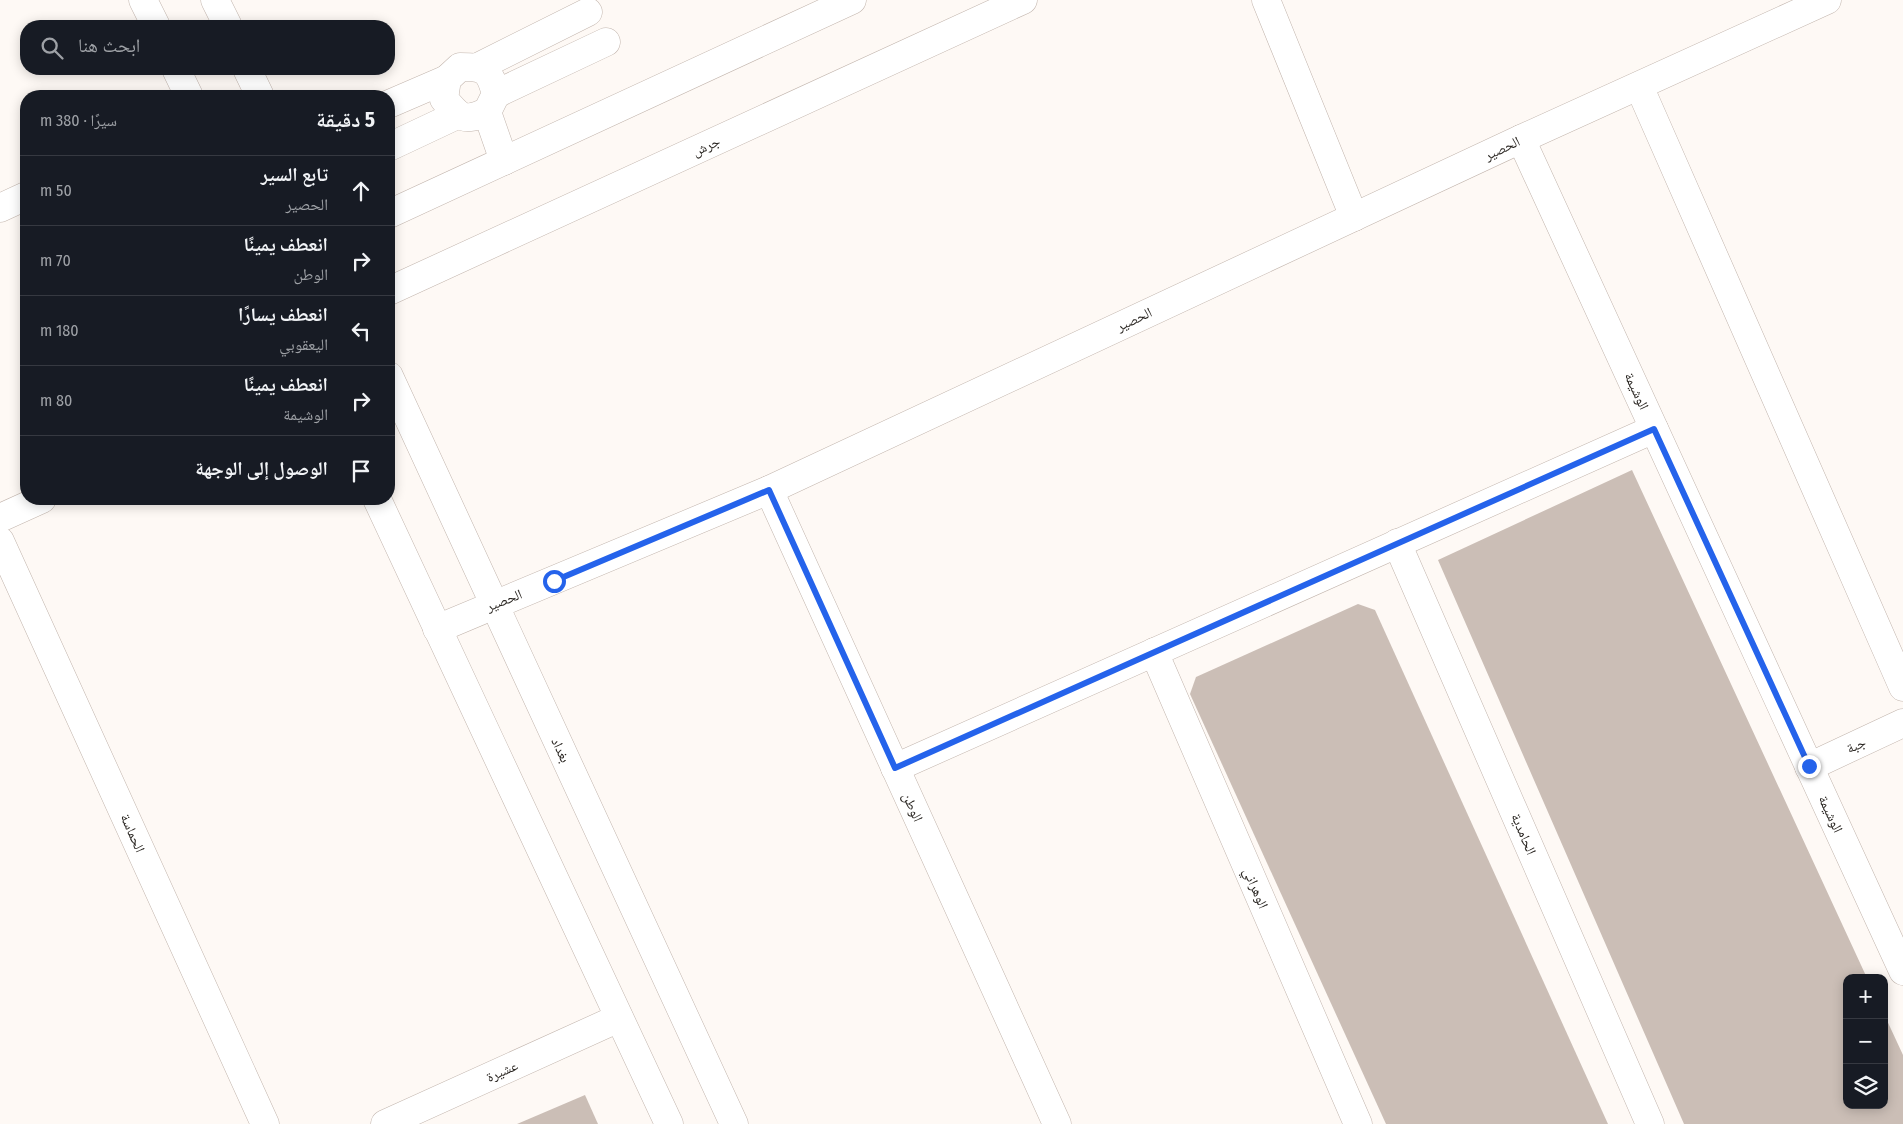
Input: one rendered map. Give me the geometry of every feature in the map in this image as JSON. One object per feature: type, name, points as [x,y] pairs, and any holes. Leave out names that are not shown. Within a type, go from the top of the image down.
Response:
[{"type":"street","points":[[143,0],[153,20]]},
{"type":"street","points":[[216,0],[225,20]]},
{"type":"street","points":[[395,211],[852,0]]},
{"type":"street","name":"جرش","points":[[395,288],[1024,0]]},
{"type":"street","points":[[1266,0],[1354,217]]},
{"type":"street","name":"الحصير","points":[[437,629],[769,490],[1521,139],[1827,0]]},
{"type":"street","points":[[395,101],[447,78],[460,67],[478,67],[588,12]]},
{"type":"street","points":[[395,144],[457,115],[472,118],[492,103],[606,42]]},
{"type":"street","points":[[478,67],[492,77],[492,103],[504,161]]},
{"type":"street","points":[[179,75],[186,90]]},
{"type":"street","points":[[250,75],[257,90]]},
{"type":"street","points":[[447,78],[444,99],[457,115]]},
{"type":"street","points":[[1639,86],[1903,687]]},
{"type":"street","name":"الوشيمة","points":[[1521,139],[1903,971]]},
{"type":"street","points":[[0,208],[20,199]]},
{"type":"street","name":"بغداد","points":[[395,389],[734,1124]]},
{"type":"street","points":[[895,768],[1654,429]]},
{"type":"street","name":"الوطن","points":[[769,490],[1057,1124]]},
{"type":"street","points":[[0,518],[29,505]]},
{"type":"street","points":[[379,505],[669,1124]]},
{"type":"street","name":"الحماسة","points":[[0,541],[265,1124]]},
{"type":"street","name":"الحامدية","points":[[1397,543],[1650,1124]]},
{"type":"street","name":"الوهراني","points":[[1154,652],[1358,1124]]},
{"type":"street","name":"جبة","points":[[1809,766],[1903,723]]},
{"type":"street","name":"عشيرة","points":[[386,1124],[619,1018]]},
{"type":"building","points":[[1632,470],[1865,974],[1843,974],[1843,1109],[1888,1109],[1888,1023],[1903,1055],[1903,1124],[1684,1124],[1438,560]]},
{"type":"building","points":[[1358,604],[1375,610],[1608,1124],[1386,1124],[1190,694],[1196,677]]},
{"type":"building","points":[[585,1095],[598,1124],[517,1124]]},
{"type":"route","points":[[554,581],[769,490],[895,768],[1654,429],[1809,766]]}]
